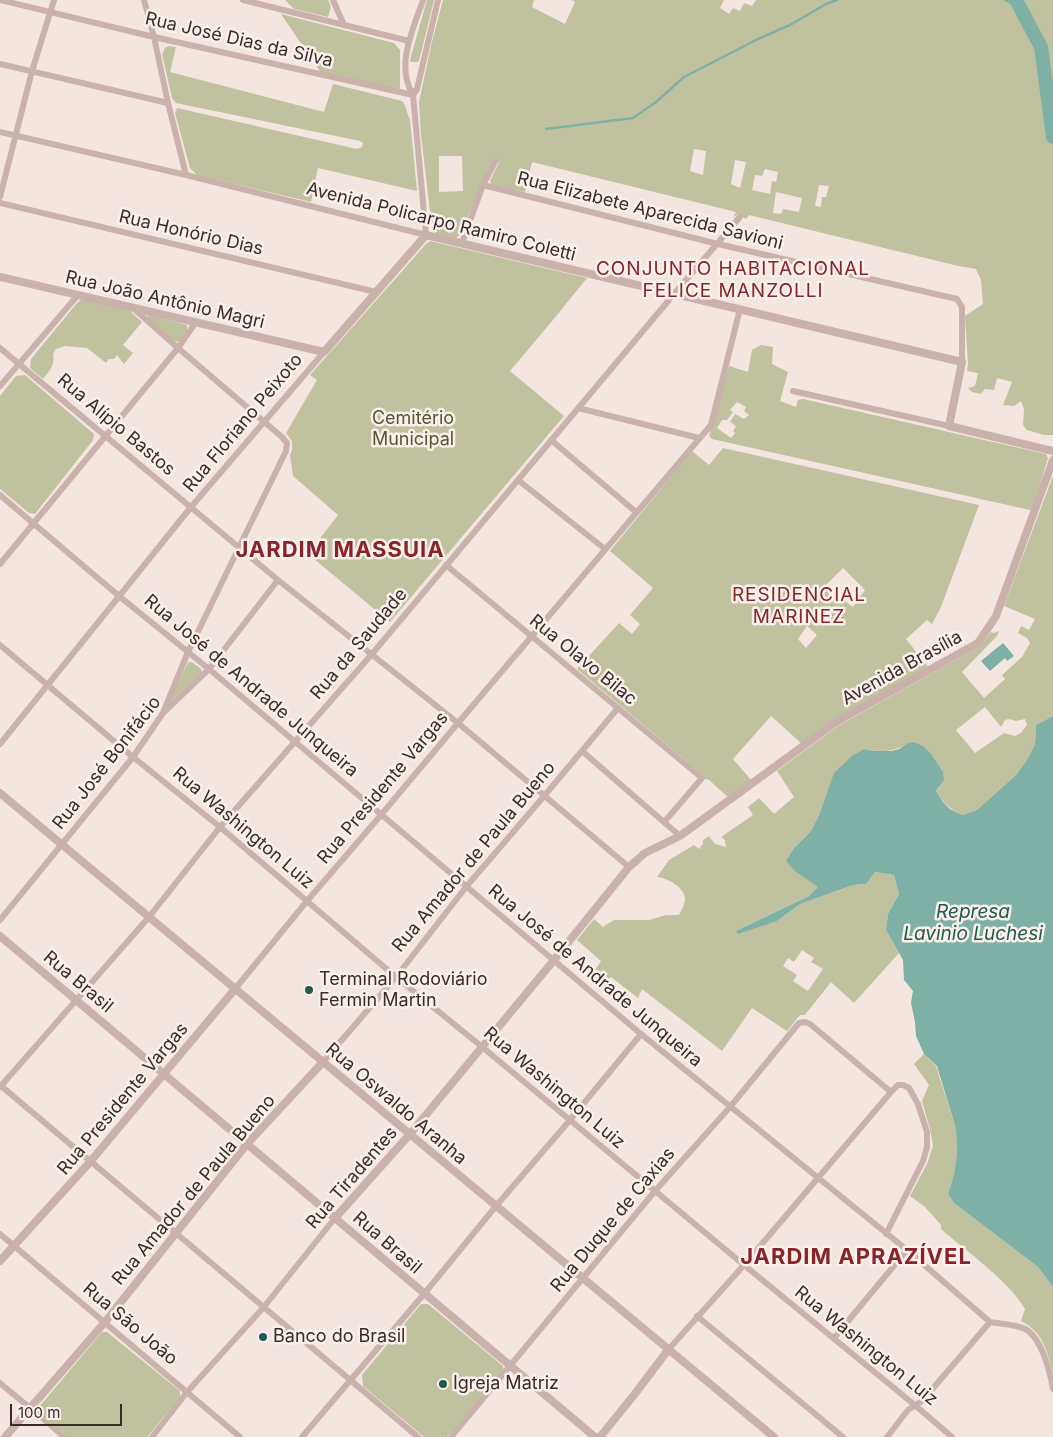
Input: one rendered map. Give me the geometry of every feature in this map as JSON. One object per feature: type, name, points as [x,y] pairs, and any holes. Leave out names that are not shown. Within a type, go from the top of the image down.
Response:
[{"type":"street","name":"Rua José Dias da Silva","points":[[0,0],[412,95]]},
{"type":"street","points":[[0,197],[32,71],[54,0]]},
{"type":"street","points":[[144,0],[186,175]]},
{"type":"street","points":[[243,0],[344,26],[409,40]]},
{"type":"street","points":[[278,0],[282,9]]},
{"type":"street","points":[[333,0],[344,26]]},
{"type":"street","points":[[422,0],[409,40],[406,73],[408,87],[412,95],[426,235]]},
{"type":"street","points":[[412,95],[417,89],[438,0]]},
{"type":"street","points":[[0,64],[168,103]]},
{"type":"street","name":"Avenida Policarpo Ramiro Coletti","points":[[0,132],[962,362]]},
{"type":"street","points":[[462,243],[483,186],[496,160]]},
{"type":"street","name":"Rua Elizabete Aparecida Savioni","points":[[483,186],[718,244],[957,299],[962,307],[962,362]]},
{"type":"street","name":"Rua Honório Dias","points":[[0,202],[376,292]]},
{"type":"street","name":"Rua da Saudade","points":[[0,1086],[77,1001],[149,917],[220,827],[372,654],[739,218]]},
{"type":"street","name":"Rua Floriano Peixoto","points":[[0,744],[191,507],[426,235]]},
{"type":"street","name":"Rua João Antônio Magri","points":[[0,277],[324,352]]},
{"type":"street","points":[[0,386],[78,295]]},
{"type":"street","points":[[133,308],[287,443],[286,451],[188,652],[163,713]]},
{"type":"street","name":"Rua Presidente Vargas","points":[[0,1261],[90,1162],[307,901],[711,425],[740,309]]},
{"type":"street","points":[[0,564],[178,348],[196,322]]},
{"type":"street","name":"Rua Alípio Bastos","points":[[0,348],[278,580],[458,722],[629,867]]},
{"type":"street","points":[[949,426],[962,362]]},
{"type":"street","points":[[794,391],[1053,451]]},
{"type":"street","points":[[578,408],[699,438]]},
{"type":"street","points":[[551,440],[636,512]]},
{"type":"street","name":"Avenida Brasília","points":[[680,836],[836,722],[978,643],[996,616],[1053,460]]},
{"type":"street","points":[[518,480],[605,549]]},
{"type":"street","name":"Rua José de Andrade Junqueira","points":[[0,495],[641,1034],[907,1250],[990,1322]]},
{"type":"street","name":"Rua Olavo Bilac","points":[[446,565],[702,778],[665,821]]},
{"type":"street","name":"Rua José Bonifácio","points":[[0,920],[133,757],[163,713],[209,669],[278,580]]},
{"type":"street","name":"Rua Washington Luiz","points":[[0,645],[952,1437]]},
{"type":"street","name":"Rua Amador de Paula Bueno","points":[[5,1437],[105,1322],[248,1144],[323,1062],[396,976],[466,887],[618,708]]},
{"type":"street","points":[[582,751],[665,821],[680,836]]},
{"type":"street","name":"Rua Oswaldo Aranha","points":[[0,793],[774,1437]]},
{"type":"street","name":"Rua Tiradentes","points":[[152,1437],[187,1392],[263,1308],[335,1218],[410,1134],[629,867],[646,853],[680,836]]},
{"type":"street","name":"Rua Brasil","points":[[0,936],[595,1437]]},
{"type":"street","name":"Rua Duque de Caxias","points":[[451,1437],[655,1191],[730,1107],[800,1023],[810,1024],[891,1092]]},
{"type":"street","points":[[302,1437],[641,1034]]},
{"type":"street","points":[[600,1437],[697,1316],[744,1265],[891,1092],[898,1085],[903,1085],[909,1088],[918,1104],[927,1132],[928,1147],[923,1161],[886,1234]]},
{"type":"street","points":[[0,1086],[418,1437]]},
{"type":"street","name":"Rua São João","points":[[0,1234],[240,1437]]},
{"type":"street","points":[[834,1338],[907,1250]]},
{"type":"street","points":[[697,1316],[844,1437]]},
{"type":"street","points":[[887,1437],[908,1410],[922,1401],[990,1322],[1026,1329],[1035,1338],[1041,1347],[1052,1380],[1053,1390]]},
{"type":"street","points":[[0,1383],[63,1437]]},
{"type":"green space","points":[[285,0],[328,0],[331,6],[328,17],[294,9]]},
{"type":"green space","points":[[427,0],[434,0],[419,61],[411,62],[410,60]]},
{"type":"green space","points":[[443,0],[534,0],[532,7],[565,24],[575,2],[572,0],[724,0],[720,8],[729,14],[733,8],[740,11],[744,3],[752,6],[756,0],[1053,0],[1053,435],[1044,435],[1027,430],[1023,425],[1024,409],[1021,401],[1014,406],[1003,405],[1012,382],[997,378],[994,390],[985,389],[981,394],[972,392],[968,388],[975,386],[978,373],[967,371],[965,316],[983,304],[981,280],[976,269],[749,215],[746,219],[737,215],[733,217],[736,212],[532,162],[525,192],[492,186],[490,181],[499,162],[499,158],[496,157],[493,159],[481,185],[461,234],[456,238],[436,234],[432,228],[419,102]],"holes":[[[694,149],[706,151],[703,175],[690,171]],[[439,156],[462,156],[463,191],[439,192]],[[735,160],[746,162],[740,188],[731,184]],[[765,169],[778,172],[776,182],[772,181],[770,194],[752,190],[755,175],[762,176]],[[819,185],[829,186],[826,197],[822,197],[821,207],[815,206]],[[776,192],[802,198],[799,212],[783,209],[781,214],[773,213]]]},
{"type":"green space","points":[[281,14],[394,43],[400,50],[400,89],[323,76]]},
{"type":"green space","points":[[169,46],[176,47],[170,72],[324,112],[333,84],[402,101],[410,119],[417,191],[318,168],[311,202],[197,175],[190,168],[175,113],[177,108],[357,149],[362,147],[363,143],[176,103],[172,98],[162,54],[165,48]]},
{"type":"green space","name":"Cemitério Municipal","points":[[430,241],[587,278],[510,371],[564,416],[390,622],[308,554],[338,515],[293,476],[290,455],[292,441],[286,433],[317,380],[310,375]]},
{"type":"green space","points":[[82,299],[130,311],[142,322],[123,345],[133,353],[124,364],[117,355],[106,363],[87,348],[65,346],[56,349],[53,354],[51,368],[43,379],[30,368],[31,359]]},
{"type":"green space","points":[[147,316],[187,325],[187,330],[179,342],[174,341],[148,319]]},
{"type":"green space","points":[[761,345],[773,347],[772,364],[788,372],[780,401],[796,407],[798,400],[803,399],[1046,454],[1048,458],[1033,507],[1030,510],[712,439],[709,436],[729,366],[748,372],[752,350]],"holes":[[[737,402],[746,407],[744,411],[749,415],[744,419],[735,414],[730,422],[736,426],[733,431],[735,433],[731,438],[717,428],[722,420],[727,420],[733,412],[730,410]]]},
{"type":"green space","points":[[25,375],[94,434],[93,440],[35,514],[29,513],[0,489],[0,396],[16,376]]},
{"type":"green space","points":[[723,448],[979,505],[941,607],[932,624],[927,620],[906,639],[929,668],[802,744],[771,716],[733,759],[752,781],[729,798],[577,669],[619,623],[632,634],[640,624],[630,615],[653,588],[610,551],[692,451],[709,465]],"holes":[[[843,568],[865,590],[853,607],[825,586]],[[807,626],[817,635],[806,648],[798,639]]]},
{"type":"green space","points":[[1053,476],[1053,716],[1036,725],[1035,744],[1017,774],[977,810],[962,815],[947,805],[936,791],[939,788],[937,769],[933,758],[929,755],[906,744],[896,749],[885,751],[864,749],[820,813],[811,831],[795,847],[796,872],[819,887],[809,896],[736,931],[777,921],[800,904],[853,885],[866,884],[875,872],[894,875],[899,894],[888,914],[886,930],[899,953],[854,1003],[831,982],[805,1015],[800,1015],[787,1031],[752,1008],[722,1051],[642,989],[638,998],[611,977],[607,981],[595,970],[601,961],[577,940],[594,919],[603,927],[614,920],[649,920],[666,915],[679,915],[685,901],[682,891],[670,881],[657,877],[669,860],[694,845],[699,849],[703,844],[703,840],[709,836],[715,844],[726,847],[725,840],[721,837],[753,815],[748,807],[759,798],[774,814],[794,797],[777,771],[838,726],[979,647],[991,632],[999,631],[997,636],[962,672],[984,698],[1005,679],[1002,675],[1022,657],[1030,643],[1027,638],[1018,633],[1021,626],[1029,630],[1035,619],[1004,606]],"holes":[[[985,707],[1001,727],[1005,720],[1009,719],[1016,721],[1025,719],[1027,725],[1021,733],[1015,736],[1004,733],[975,753],[956,730]],[[802,950],[814,958],[811,962],[823,969],[808,991],[793,981],[797,975],[783,966],[788,958],[794,962]]]},
{"type":"green space","points":[[188,662],[192,662],[202,672],[172,700],[172,697]]},
{"type":"green space","points":[[924,1054],[936,1066],[956,1129],[957,1154],[948,1194],[954,1203],[1038,1267],[1053,1287],[1053,1373],[1046,1350],[1039,1336],[1021,1321],[1025,1309],[1018,1298],[998,1277],[941,1229],[941,1225],[925,1207],[910,1196],[927,1164],[933,1146],[922,1101],[929,1085],[914,1064]]},
{"type":"green space","points":[[421,1304],[428,1304],[503,1366],[503,1371],[447,1437],[424,1437],[363,1386],[362,1375]]},
{"type":"green space","points":[[102,1332],[107,1332],[180,1391],[180,1397],[147,1437],[63,1437],[34,1413]]},
{"type":"water","points":[[1003,643],[1014,656],[1007,661],[1005,658],[990,671],[981,661]]},
{"type":"water","name":"Represa Lavinio Luchesi","points":[[1053,716],[1053,1287],[1038,1267],[954,1203],[948,1194],[957,1154],[956,1129],[937,1066],[924,1054],[916,1036],[911,1003],[913,991],[904,980],[903,960],[886,930],[888,914],[899,894],[894,875],[875,872],[866,884],[853,885],[800,904],[777,921],[738,934],[736,931],[809,896],[818,887],[796,872],[786,861],[795,847],[811,831],[820,813],[834,773],[852,756],[864,749],[892,751],[914,742],[923,746],[943,772],[944,780],[936,791],[950,809],[962,815],[977,810],[1017,774],[1035,744],[1036,725]]},
{"type":"waterway","points":[[546,129],[633,118],[656,102],[684,77],[837,0]]},
{"type":"waterway","points":[[1005,0],[1021,8]]},
{"type":"waterway","points":[[1016,0],[1041,47],[1053,137]]},
{"type":"place","name":"Terminal Rodoviário Fermin Martin","points":[[309,990]]},
{"type":"place","name":"Banco do Brasil","points":[[263,1337]]},
{"type":"place","name":"Igreja Matriz","points":[[443,1384]]},
{"type":"district","name":"CONJUNTO HABITACIONAL FELICE MANZOLLI","points":[[733,280]]},
{"type":"district","name":"JARDIM MASSUIA","points":[[340,550]]},
{"type":"district","name":"RESIDENCIAL MARINEZ","points":[[799,606]]},
{"type":"district","name":"JARDIM APRAZÍVEL","points":[[856,1257]]}]
